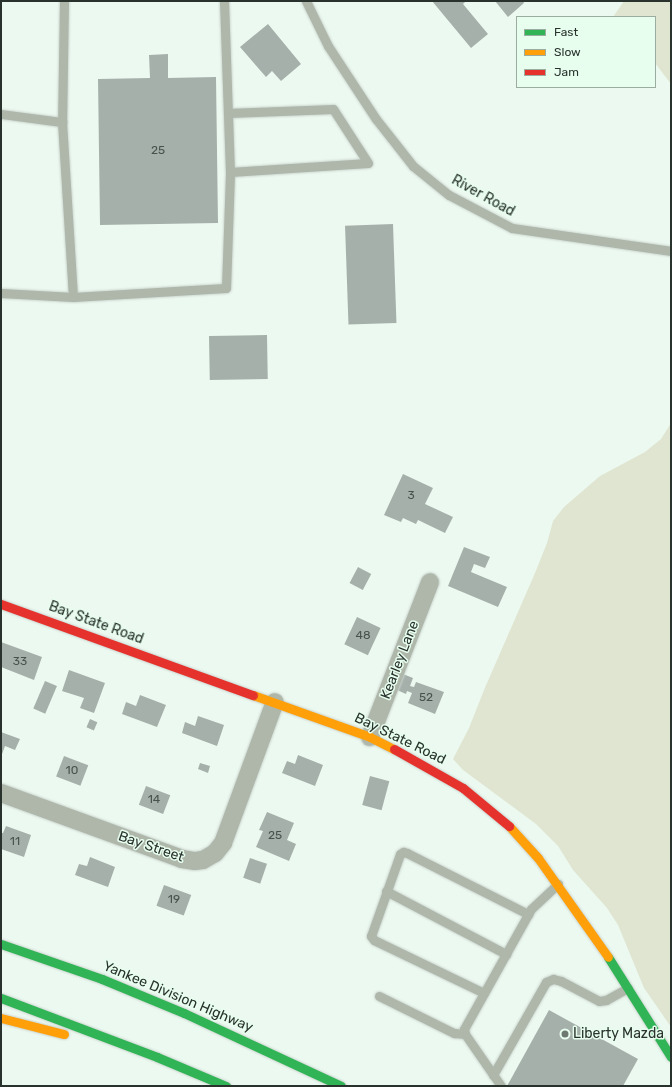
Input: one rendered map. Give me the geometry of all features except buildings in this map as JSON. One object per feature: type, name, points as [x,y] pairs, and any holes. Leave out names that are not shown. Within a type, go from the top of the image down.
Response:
[{"type":"main road","name":"Bay State Road","points":[[1,604],[370,737],[442,774],[478,800],[523,841],[558,884],[628,988],[671,1057]]},
{"type":"main road","points":[[8,936],[102,979]]},
{"type":"main road","name":"Yankee Division Highway","points":[[1,944],[102,979],[233,1035],[341,1086]]},
{"type":"main road","points":[[1,998],[157,1057],[226,1086]]},
{"type":"main road","points":[[1,1018],[157,1057]]},
{"type":"street","name":"Kearley Lane","points":[[370,737],[430,582]]},
{"type":"street","name":"Bay Street","points":[[1,793],[186,860],[203,860],[215,853],[223,843],[275,702]]},
{"type":"lane","points":[[64,1],[62,122],[73,296]]},
{"type":"lane","points":[[1,293],[73,296],[226,288],[230,172],[224,1]]},
{"type":"lane","name":"River Road","points":[[306,1],[328,46],[376,120],[413,166],[449,195],[512,228],[671,252]]},
{"type":"lane","points":[[228,113],[333,109],[368,163],[230,172]]},
{"type":"lane","points":[[1,114],[62,122]]},
{"type":"lane","points":[[484,993],[374,940],[371,936],[400,854],[403,852],[528,914]]},
{"type":"lane","points":[[501,1086],[465,1034],[465,1027],[531,909],[558,884]]},
{"type":"lane","points":[[386,891],[506,954]]},
{"type":"lane","points":[[493,1075],[546,982],[553,979],[562,980],[599,1001],[606,1000],[628,988]]},
{"type":"lane","points":[[379,996],[454,1033],[465,1034]]},
{"type":"green space","points":[[624,1],[671,1],[671,84],[656,64],[656,16],[614,16]]},
{"type":"green space","points":[[671,423],[671,1027],[644,988],[618,925],[607,908],[573,870],[558,846],[536,824],[463,770],[453,759],[469,728],[535,573],[547,543],[553,521],[564,507],[600,476],[645,452],[661,439]]},
{"type":"traffic: fast","points":[[1,944],[102,979],[184,1013],[341,1086]]},
{"type":"traffic: fast","points":[[608,957],[671,1057]]},
{"type":"traffic: fast","points":[[1,998],[157,1057],[226,1086]]},
{"type":"traffic: slow","points":[[253,695],[370,737],[394,749]]},
{"type":"traffic: slow","points":[[509,826],[538,858],[608,957]]},
{"type":"traffic: slow","points":[[1,1018],[64,1034]]},
{"type":"traffic: jam","points":[[1,604],[253,695]]},
{"type":"traffic: jam","points":[[394,749],[463,788],[509,826]]},
{"type":"place","name":"Liberty Mazda","points":[[565,1034]]}]
